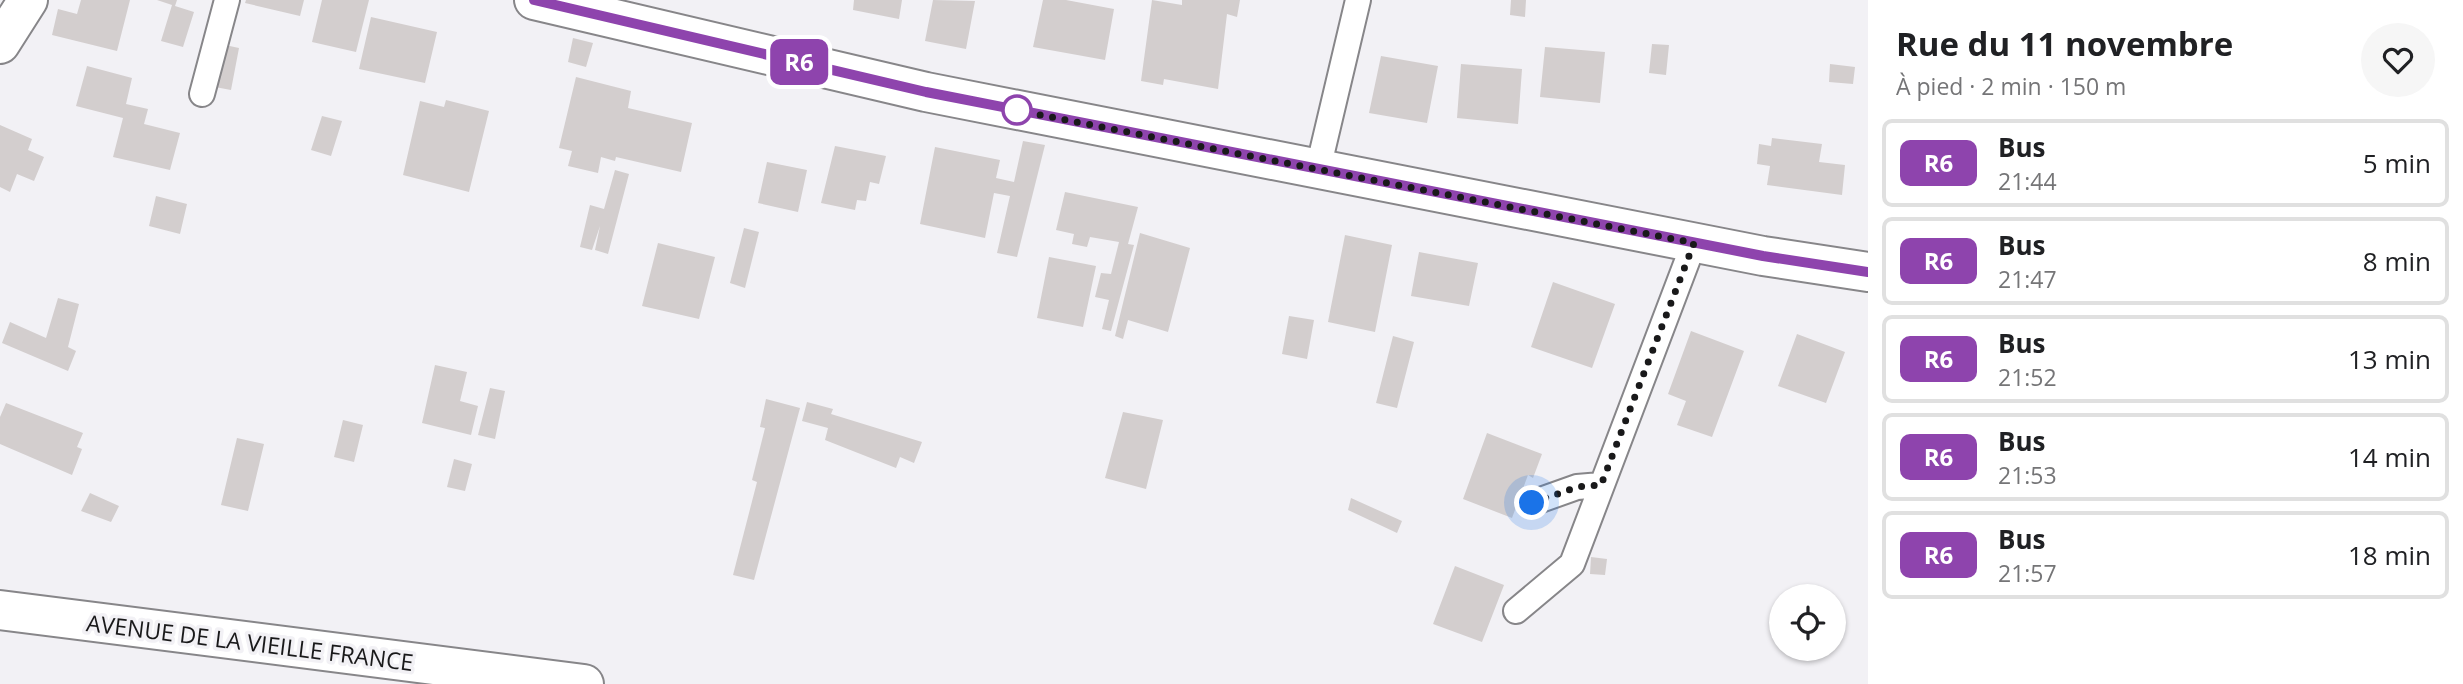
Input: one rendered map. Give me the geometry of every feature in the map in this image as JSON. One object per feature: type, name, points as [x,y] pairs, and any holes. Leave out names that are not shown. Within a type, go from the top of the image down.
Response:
[{"type":"street","points":[[0,44],[28,0]]},
{"type":"street","points":[[534,0],[926,92],[1694,243],[1868,272]]},
{"type":"street","name":"AVENUE DE LA VIEILLE FRANCE","points":[[0,610],[584,684]]},
{"type":"lane","points":[[202,94],[227,0]]},
{"type":"lane","points":[[1318,169],[1359,0]]},
{"type":"lane","points":[[1516,611],[1572,564],[1694,243]]},
{"type":"lane","points":[[1532,503],[1577,487],[1601,485]]},
{"type":"building","points":[[81,0],[130,0],[117,51],[52,35],[58,9],[77,14]]},
{"type":"building","points":[[157,0],[177,0],[175,6],[194,12],[183,47],[161,41],[172,5]]},
{"type":"building","points":[[246,0],[304,0],[300,16],[245,3]]},
{"type":"building","points":[[322,0],[369,0],[356,52],[312,42]]},
{"type":"building","points":[[854,0],[902,0],[899,19],[853,10]]},
{"type":"building","points":[[933,0],[975,1],[966,49],[925,41]]},
{"type":"building","points":[[1043,0],[1066,0],[1114,9],[1105,60],[1033,47]]},
{"type":"building","points":[[1152,0],[1182,5],[1182,0],[1240,0],[1237,17],[1227,14],[1218,89],[1164,79],[1163,85],[1141,81]]},
{"type":"building","points":[[1511,0],[1526,0],[1525,17],[1510,15]]},
{"type":"building","points":[[371,17],[437,32],[425,83],[359,69]]},
{"type":"building","points":[[573,38],[593,43],[586,67],[568,62]]},
{"type":"building","points":[[1652,44],[1669,45],[1666,75],[1649,73]]},
{"type":"building","points":[[225,45],[239,48],[231,90],[215,87]]},
{"type":"building","points":[[1545,47],[1605,52],[1600,103],[1540,97]]},
{"type":"building","points":[[1381,56],[1438,66],[1427,123],[1369,113]]},
{"type":"building","points":[[1461,64],[1522,69],[1518,124],[1457,118]]},
{"type":"building","points":[[1830,64],[1855,67],[1853,84],[1829,82]]},
{"type":"building","points":[[87,66],[132,78],[126,104],[148,109],[144,124],[180,133],[170,170],[113,157],[123,118],[76,106]]},
{"type":"building","points":[[576,77],[631,91],[628,108],[692,123],[681,172],[616,157],[615,161],[601,157],[598,173],[568,166],[572,151],[559,148]]},
{"type":"building","points":[[446,100],[489,111],[469,192],[403,175],[420,101],[444,107]]},
{"type":"building","points":[[322,116],[342,121],[331,156],[311,150]]},
{"type":"building","points":[[0,125],[32,139],[28,150],[44,157],[34,181],[17,174],[10,192],[0,187]]},
{"type":"building","points":[[1772,138],[1822,144],[1819,162],[1845,165],[1842,195],[1767,185],[1770,166],[1757,164],[1759,144],[1771,146]]},
{"type":"building","points":[[1023,141],[1045,145],[1017,257],[997,253],[1010,196],[994,193],[985,238],[920,224],[935,147],[1000,160],[996,178],[1014,182]]},
{"type":"building","points":[[835,146],[886,156],[879,184],[870,182],[866,201],[857,200],[855,210],[821,203]]},
{"type":"building","points":[[767,162],[807,170],[798,212],[758,203]]},
{"type":"building","points":[[615,170],[629,174],[608,254],[595,250],[600,226],[592,250],[580,247],[590,205],[604,209]]},
{"type":"building","points":[[1065,192],[1138,207],[1128,244],[1134,245],[1111,331],[1102,329],[1109,300],[1095,297],[1101,273],[1111,274],[1119,242],[1090,237],[1087,247],[1072,244],[1074,234],[1056,230]]},
{"type":"building","points":[[156,196],[187,204],[180,234],[149,226]]},
{"type":"building","points":[[744,228],[759,232],[745,288],[730,283]]},
{"type":"building","points":[[1140,233],[1190,248],[1168,332],[1128,320],[1123,339],[1115,336]]},
{"type":"building","points":[[1345,235],[1392,245],[1375,332],[1328,322]]},
{"type":"building","points":[[658,243],[715,257],[699,319],[642,306]]},
{"type":"building","points":[[1419,252],[1478,263],[1469,306],[1411,296]]},
{"type":"building","points":[[1049,257],[1096,266],[1083,327],[1037,318]]},
{"type":"building","points":[[1553,282],[1615,304],[1592,368],[1531,347]]},
{"type":"building","points":[[58,298],[79,304],[68,347],[76,351],[68,371],[2,343],[10,322],[46,338]]},
{"type":"building","points":[[1289,316],[1314,320],[1307,359],[1282,354]]},
{"type":"building","points":[[1691,331],[1744,351],[1712,437],[1677,425],[1686,401],[1668,394]]},
{"type":"building","points":[[1797,334],[1845,352],[1826,403],[1778,386]]},
{"type":"building","points":[[1393,336],[1414,342],[1397,408],[1376,403]]},
{"type":"building","points":[[435,365],[467,372],[460,401],[478,406],[471,435],[422,423]]},
{"type":"building","points":[[490,388],[505,391],[495,439],[478,435]]},
{"type":"building","points":[[766,399],[800,408],[754,580],[733,575],[757,482],[752,480],[765,428],[760,427]]},
{"type":"building","points":[[807,402],[833,409],[831,414],[922,442],[914,463],[900,457],[896,468],[825,440],[828,428],[802,421]]},
{"type":"building","points":[[6,403],[83,433],[77,447],[82,449],[72,475],[0,444],[0,417]]},
{"type":"building","points":[[1123,412],[1163,420],[1146,489],[1105,478]]},
{"type":"building","points":[[343,420],[363,425],[354,462],[334,457]]},
{"type":"building","points":[[1487,433],[1542,454],[1533,478],[1528,475],[1512,518],[1463,499]]},
{"type":"building","points":[[237,438],[264,444],[248,511],[221,505]]},
{"type":"building","points":[[454,459],[472,464],[465,491],[447,487]]},
{"type":"building","points":[[90,493],[119,506],[111,522],[81,511]]},
{"type":"building","points":[[1351,498],[1402,521],[1397,533],[1348,510]]},
{"type":"building","points":[[1591,557],[1607,559],[1605,575],[1590,574]]},
{"type":"building","points":[[1455,566],[1504,585],[1482,642],[1433,624]]},
{"type":"bus line","name":"R6","points":[[534,0],[926,92],[1763,256],[1868,272]]},
{"type":"route","points":[[1017,110],[1010,109],[1694,243],[1601,485],[1577,487],[1532,503]]}]
